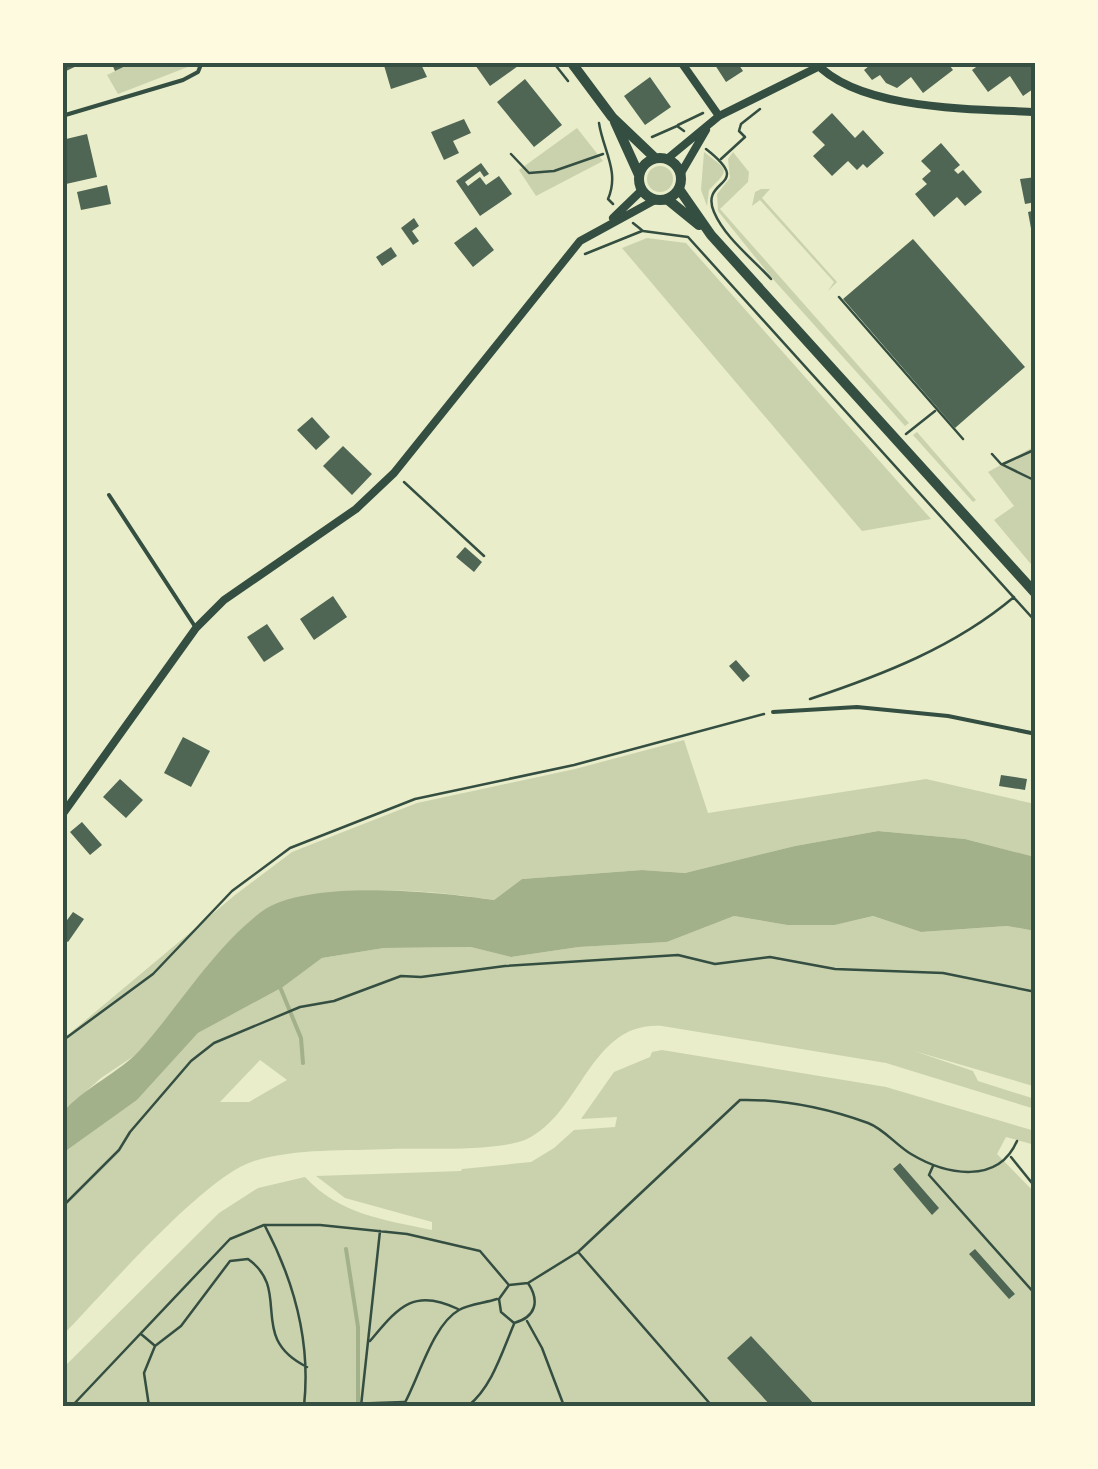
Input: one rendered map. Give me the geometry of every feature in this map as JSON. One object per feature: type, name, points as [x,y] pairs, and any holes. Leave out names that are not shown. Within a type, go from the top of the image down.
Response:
[{"type":"street","points":[[571,62],[612,117],[642,190],[655,200]]},
{"type":"street","points":[[682,62],[720,116]]},
{"type":"street","points":[[639,175],[645,164],[661,159],[720,116],[820,64],[890,100],[1036,112]]},
{"type":"street","points":[[612,117],[681,174]]},
{"type":"street","points":[[621,213],[668,199],[679,189],[681,174],[708,125]]},
{"type":"street","points":[[679,189],[712,235],[1036,594]]},
{"type":"street","points":[[62,815],[196,628],[224,600],[356,509],[394,473],[572,250],[621,213],[642,190]]},
{"type":"street","points":[[668,199],[712,235]]},
{"type":"lane","points":[[62,116],[183,80],[198,72],[202,62]]},
{"type":"lane","points":[[109,495],[196,628]]},
{"type":"lane","points":[[773,712],[857,707],[948,716],[1036,734]]},
{"type":"path","points":[[553,62],[576,90]]},
{"type":"path","points":[[677,126],[714,108]]},
{"type":"path","points":[[720,160],[745,137],[739,131],[741,124],[760,109]]},
{"type":"path","points":[[599,118],[602,145],[614,184],[608,199],[644,231]]},
{"type":"path","points":[[698,142],[726,164],[727,176],[712,192],[710,201],[717,218],[771,279]]},
{"type":"path","points":[[602,145],[617,147]]},
{"type":"path","points":[[510,154],[529,173],[554,171],[606,154]]},
{"type":"path","points":[[572,250],[580,256],[644,231],[688,237],[1036,622]]},
{"type":"path","points":[[838,296],[963,439]]},
{"type":"path","points":[[882,454],[937,409]]},
{"type":"path","points":[[1001,464],[1036,449]]},
{"type":"path","points":[[992,454],[1001,464],[1036,482]]},
{"type":"path","points":[[394,473],[484,556]]},
{"type":"path","points":[[808,700],[876,677],[980,626],[1014,597]]},
{"type":"path","points":[[62,1042],[153,974],[232,891],[290,848],[414,798],[574,765],[773,712]]},
{"type":"path","points":[[62,1208],[119,1150],[190,1060],[214,1042],[300,1006],[334,1001],[401,976],[558,961],[678,955],[715,964],[770,957],[835,969],[943,973],[1036,992]]},
{"type":"path","points":[[291,1406],[405,1404],[449,1318],[459,1310],[498,1299],[508,1285],[528,1283],[578,1252],[740,1100],[772,1099],[873,1124],[911,1154],[967,1172],[997,1168],[1010,1156],[1017,1141]]},
{"type":"path","points":[[1010,1156],[1036,1188]]},
{"type":"path","points":[[934,1164],[929,1175],[1036,1296]]},
{"type":"path","points":[[264,1225],[283,1260],[301,1318],[306,1367],[304,1406]]},
{"type":"path","points":[[72,1406],[230,1240],[264,1225],[380,1229],[480,1252],[508,1285]]},
{"type":"path","points":[[361,1405],[380,1229]]},
{"type":"path","points":[[578,1252],[712,1406]]},
{"type":"path","points":[[149,1406],[144,1372],[155,1346],[180,1326],[230,1261],[248,1259],[262,1269],[276,1341],[287,1357],[306,1367]]},
{"type":"path","points":[[498,1299],[501,1312],[514,1322],[526,1320],[534,1310],[536,1295],[528,1283]]},
{"type":"path","points":[[368,1344],[392,1316],[412,1302],[426,1298],[459,1310]]},
{"type":"path","points":[[526,1320],[542,1348],[564,1406]]},
{"type":"path","points":[[468,1406],[491,1376],[514,1322]]},
{"type":"path","points":[[141,1334],[155,1346]]},
{"type":"shaded area","points":[[134,62],[193,65],[118,94],[107,75]]},
{"type":"shaded area","points":[[577,128],[603,161],[536,196],[519,170]]},
{"type":"shaded area","points":[[704,152],[724,170],[709,190],[707,206],[701,190]]},
{"type":"shaded area","points":[[733,152],[749,172],[748,182],[720,209],[909,423],[905,426],[772,278],[718,211],[717,194],[730,178],[728,159]]},
{"type":"shaded area","points":[[660,166],[669,170],[673,179],[669,188],[660,192],[651,188],[647,179],[651,170]]},
{"type":"shaded area","points":[[770,189],[762,198],[837,282],[828,291],[834,282],[760,200],[752,206],[755,192]]},
{"type":"shaded area","points":[[647,238],[686,243],[931,519],[862,531],[622,248]]},
{"type":"shaded area","points":[[917,432],[976,500],[973,502],[913,435]]},
{"type":"shaded area","points":[[1035,446],[1035,569],[994,520],[1014,506],[988,472]]},
{"type":"shaded area","points":[[684,740],[708,813],[926,779],[1035,804],[1035,857],[965,839],[878,831],[685,873],[642,870],[522,879],[494,900],[378,890],[291,901],[264,910],[137,1054],[101,1078],[63,1112],[63,1039],[292,852],[417,803],[575,769]]},
{"type":"shaded area","points":[[878,831],[965,839],[1035,857],[1035,931],[1007,926],[921,932],[873,916],[835,925],[787,925],[734,916],[667,942],[579,947],[511,957],[471,947],[384,948],[322,958],[283,987],[198,1033],[137,1100],[63,1153],[63,1112],[132,1058],[227,943],[261,912],[282,901],[340,891],[374,890],[494,900],[522,879],[642,870],[685,873]]},
{"type":"shaded area","points":[[734,916],[787,925],[835,925],[873,916],[921,932],[1007,926],[1035,931],[1033,1086],[914,1051],[973,1071],[978,1081],[1035,1099],[1035,1109],[886,1063],[662,1026],[638,1028],[618,1038],[602,1053],[561,1110],[527,1139],[480,1148],[304,1152],[254,1161],[233,1171],[182,1212],[63,1335],[63,1153],[137,1100],[198,1033],[283,987],[322,958],[384,948],[472,947],[511,957],[579,947],[667,942]],"holes":[[[260,1060],[287,1080],[249,1102],[220,1102]]]},
{"type":"shaded area","points":[[662,1050],[886,1087],[1035,1131],[1035,1145],[1006,1137],[997,1154],[1035,1193],[1035,1406],[63,1406],[63,1368],[219,1213],[258,1188],[305,1177],[347,1207],[432,1230],[432,1222],[345,1198],[316,1176],[461,1171],[531,1162],[574,1130],[615,1127],[617,1117],[581,1119],[614,1072]]},
{"type":"building","points":[[62,62],[85,62],[64,72]]},
{"type":"building","points":[[111,62],[134,62],[115,71]]},
{"type":"building","points":[[383,62],[420,62],[427,77],[391,89]]},
{"type":"building","points":[[473,62],[516,62],[518,66],[490,86]]},
{"type":"building","points":[[737,62],[743,71],[726,82],[715,65]]},
{"type":"building","points":[[874,62],[947,62],[953,70],[923,93],[911,77],[897,88],[880,75],[872,80],[864,70]]},
{"type":"building","points":[[983,62],[1033,62],[1036,87],[1023,96],[1010,76],[988,92],[972,70]]},
{"type":"building","points":[[650,77],[671,107],[645,125],[624,96]]},
{"type":"building","points":[[525,79],[562,125],[534,147],[497,102]]},
{"type":"building","points":[[832,113],[855,138],[863,130],[884,153],[867,168],[863,164],[857,170],[848,161],[832,176],[813,156],[825,145],[812,132]]},
{"type":"building","points":[[464,119],[471,133],[453,141],[459,153],[444,160],[431,132]]},
{"type":"building","points":[[87,134],[97,177],[66,184],[62,140]]},
{"type":"building","points":[[941,143],[960,165],[954,170],[958,174],[963,170],[982,192],[965,206],[957,197],[934,217],[915,194],[927,184],[922,179],[931,171],[921,161]]},
{"type":"building","points":[[481,163],[489,174],[484,177],[480,171],[465,182],[468,186],[480,177],[486,185],[499,176],[512,194],[480,216],[456,181]]},
{"type":"building","points":[[1036,177],[1036,202],[1025,204],[1020,179]]},
{"type":"building","points":[[107,185],[111,204],[81,210],[77,192]]},
{"type":"building","points":[[1036,210],[1036,233],[1032,234],[1028,212]]},
{"type":"building","points":[[414,218],[419,226],[412,231],[419,241],[413,245],[401,228]]},
{"type":"building","points":[[476,227],[494,250],[473,267],[454,243]]},
{"type":"building","points":[[913,239],[1025,367],[955,428],[843,299]]},
{"type":"building","points":[[391,247],[397,256],[382,266],[376,257]]},
{"type":"building","points":[[312,417],[330,437],[316,450],[297,430]]},
{"type":"building","points":[[343,446],[372,474],[352,495],[323,466]]},
{"type":"building","points":[[465,547],[482,562],[474,572],[456,557]]},
{"type":"building","points":[[333,596],[347,617],[314,640],[300,619]]},
{"type":"building","points":[[267,624],[284,649],[264,662],[247,637]]},
{"type":"building","points":[[736,660],[750,676],[743,682],[729,666]]},
{"type":"building","points":[[183,737],[210,751],[191,787],[164,773]]},
{"type":"building","points":[[1001,775],[1027,779],[1025,790],[999,786]]},
{"type":"building","points":[[120,779],[143,800],[126,818],[103,797]]},
{"type":"building","points":[[82,822],[102,845],[90,855],[70,832]]},
{"type":"building","points":[[73,912],[84,919],[68,942],[62,938],[62,927]]},
{"type":"building","points":[[900,1163],[939,1208],[932,1215],[893,1169]]},
{"type":"building","points":[[975,1249],[1015,1294],[1009,1299],[969,1254]]},
{"type":"building","points":[[751,1336],[816,1406],[771,1406],[727,1358]]},
{"type":"waterway","points":[[280,987],[301,1038],[303,1063]]},
{"type":"waterway","points":[[346,1249],[358,1327],[358,1406]]}]
